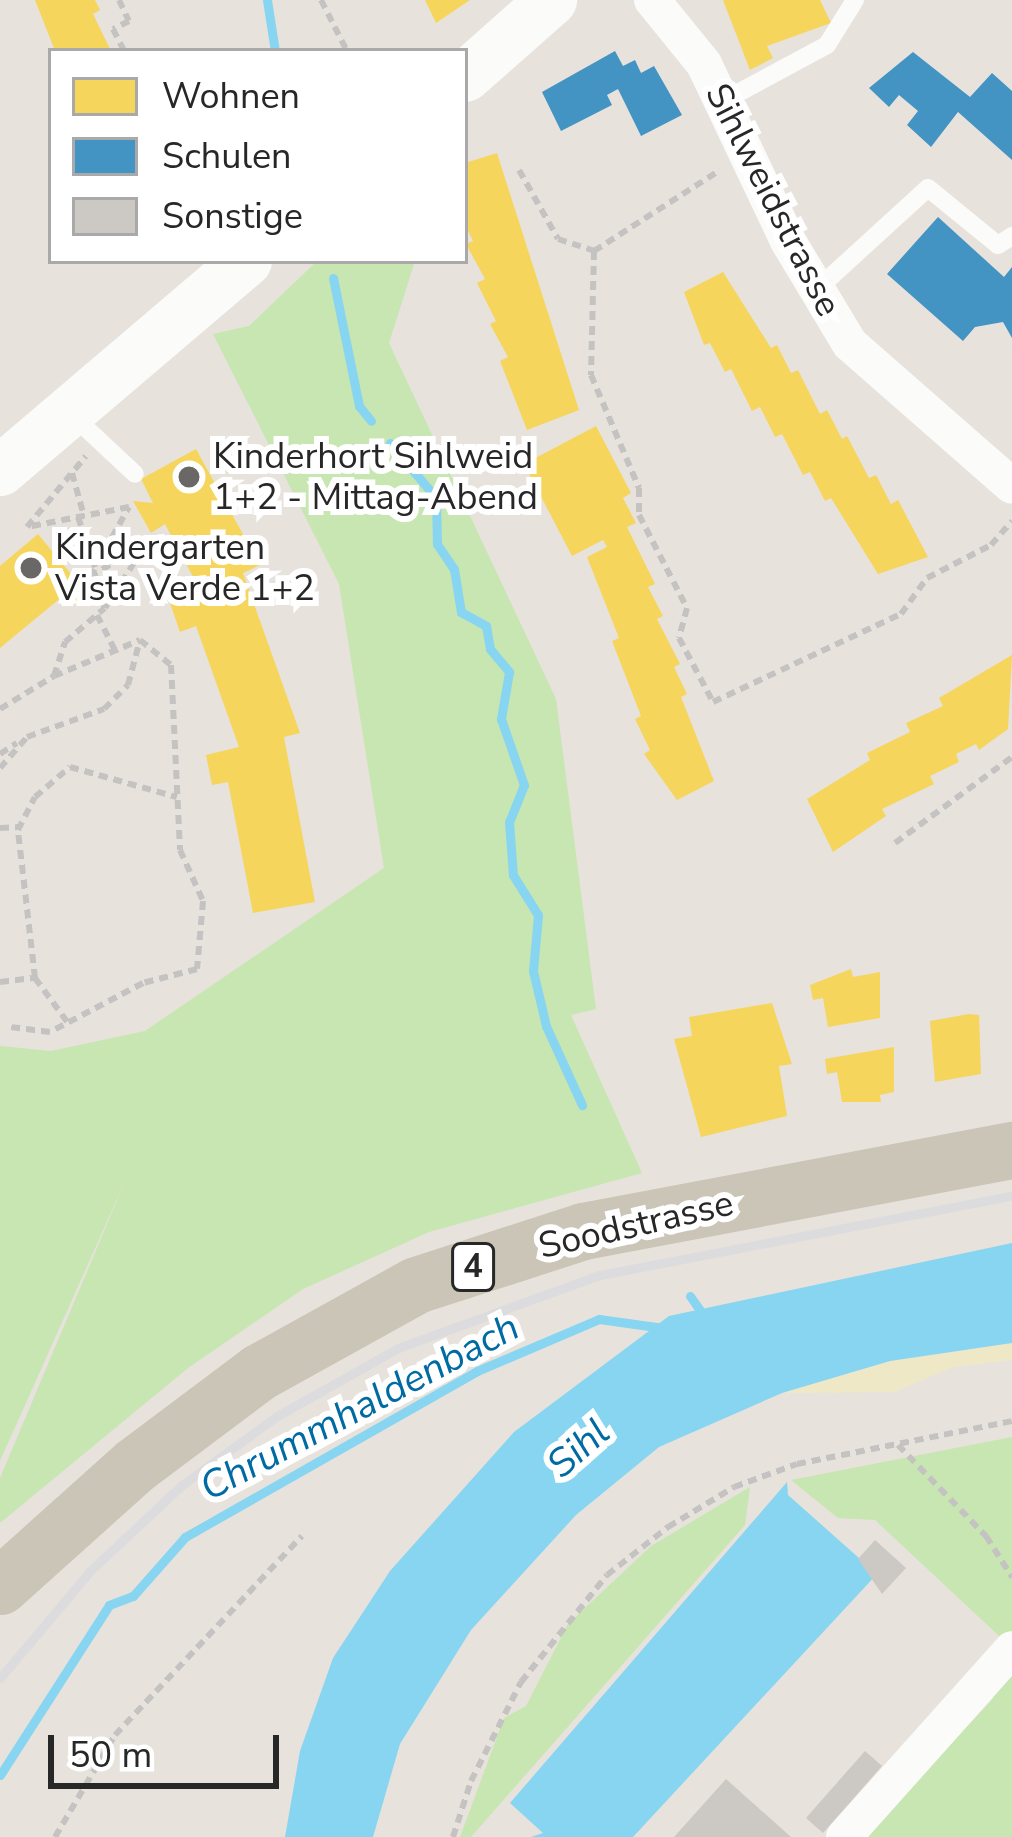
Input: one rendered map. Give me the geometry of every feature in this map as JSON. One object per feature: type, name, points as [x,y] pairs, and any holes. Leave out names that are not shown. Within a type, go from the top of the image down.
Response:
[{"type":"main road","name":"Soodstrasse","points":[[0,1586],[135,1465],[259,1372],[416,1286],[583,1231],[1012,1150]]},
{"type":"street","points":[[468,73],[551,0]]},
{"type":"street","name":"Sihlweidstrasse","points":[[652,0],[722,100],[814,292],[850,344],[1012,485]]},
{"type":"street","points":[[0,470],[84,426],[243,264]]},
{"type":"street","points":[[844,1837],[1012,1649]]},
{"type":"lane","points":[[722,100],[827,45],[855,0]]},
{"type":"lane","points":[[814,292],[928,188],[998,245],[1012,236]]},
{"type":"lane","points":[[84,426],[135,474]]},
{"type":"path","points":[[119,0],[129,21],[113,29],[122,48]]},
{"type":"path","points":[[321,0],[345,48]]},
{"type":"path","points":[[594,251],[748,152]]},
{"type":"path","points":[[519,170],[558,239],[594,251]]},
{"type":"path","points":[[594,251],[591,375],[638,488],[639,515],[687,608],[679,638],[712,702],[901,614],[927,578],[991,545],[1012,521]]},
{"type":"path","points":[[84,426],[71,473],[27,526],[129,507],[90,577]]},
{"type":"path","points":[[71,473],[95,568]]},
{"type":"path","points":[[53,676],[65,642],[105,608],[148,541],[90,577]]},
{"type":"path","points":[[90,577],[105,608]]},
{"type":"path","points":[[97,616],[114,649]]},
{"type":"path","points":[[0,709],[53,676],[140,640]]},
{"type":"path","points":[[0,754],[27,737],[104,709],[128,685],[140,640]]},
{"type":"path","points":[[10,1027],[50,1032],[143,983],[196,969],[203,902],[180,850],[171,665],[140,640]]},
{"type":"path","points":[[0,768],[27,737]]},
{"type":"path","points":[[895,843],[1012,758]]},
{"type":"path","points":[[68,1023],[35,978],[19,827],[35,797],[70,767],[177,797]]},
{"type":"path","points":[[0,827],[19,827]]},
{"type":"path","points":[[0,982],[35,978]]},
{"type":"path","points":[[453,1837],[471,1781],[521,1682],[607,1575],[734,1487],[796,1464],[1012,1421]]},
{"type":"path","points":[[898,1445],[986,1536],[1012,1577]]},
{"type":"path","points":[[55,1837],[116,1735],[302,1536]]},
{"type":"green space","points":[[314,264],[414,264],[389,343],[556,699],[596,1009],[571,1015],[642,1173],[429,1232],[303,1289],[188,1368],[0,1523],[0,1478],[126,1179],[0,1461],[0,1046],[51,1051],[145,1031],[384,868],[339,584],[213,334],[249,326]]},
{"type":"green space","points":[[1012,1437],[1012,1648],[875,1520],[838,1518],[791,1480]]},
{"type":"green space","points":[[750,1487],[745,1525],[471,1837],[460,1837],[504,1718],[526,1706],[568,1624],[651,1546]]},
{"type":"green space","points":[[1012,1671],[1012,1837],[863,1837],[990,1702]]},
{"type":"sand","points":[[1012,1343],[1012,1360],[953,1367],[894,1392],[782,1393],[890,1361]]},
{"type":"water","name":"Sihl","points":[[1012,1243],[1012,1343],[890,1361],[782,1393],[659,1447],[576,1515],[471,1630],[400,1744],[373,1837],[285,1837],[300,1751],[333,1658],[390,1571],[514,1432],[669,1316]]},
{"type":"water","points":[[787,1482],[788,1495],[877,1574],[633,1837],[531,1837],[543,1833],[510,1803]]},
{"type":"building: Wohnen","points":[[35,0],[95,0],[100,10],[93,14],[110,48],[54,48]]},
{"type":"building: Wohnen","points":[[425,0],[470,0],[436,23]]},
{"type":"building: Wohnen","points":[[723,0],[820,0],[831,23],[767,46],[773,58],[750,70]]},
{"type":"building: Wohnen","points":[[497,153],[579,410],[527,430],[500,361],[508,357],[490,324],[496,321],[477,283],[485,279],[468,248],[473,241],[468,231],[468,162]]},
{"type":"building: Wohnen","points":[[723,272],[771,348],[777,345],[791,373],[798,370],[820,414],[827,410],[842,439],[847,436],[869,478],[876,475],[891,504],[898,500],[928,557],[878,574],[831,498],[825,501],[810,472],[803,475],[782,434],[775,437],[760,407],[752,411],[731,369],[725,372],[710,343],[704,345],[684,292]]},
{"type":"building: Wohnen","points":[[596,426],[631,493],[623,498],[636,523],[627,527],[655,584],[648,587],[663,616],[657,619],[680,664],[674,667],[687,694],[681,697],[714,781],[677,800],[644,754],[650,750],[635,719],[641,716],[612,641],[619,638],[587,557],[607,547],[603,540],[572,556],[524,464]]},
{"type":"building: Wohnen","points":[[196,449],[260,565],[243,573],[300,733],[284,737],[315,902],[253,913],[228,782],[212,785],[206,755],[239,747],[196,626],[180,632],[170,603],[200,590],[165,524],[151,533],[133,501],[153,503],[141,479]]},
{"type":"building: Wohnen","points":[[38,534],[86,592],[71,605],[63,596],[0,648],[0,566]]},
{"type":"building: Wohnen","points":[[1012,655],[1008,729],[979,750],[976,744],[956,754],[959,762],[930,776],[934,784],[882,809],[886,816],[833,852],[807,799],[870,760],[867,753],[910,732],[906,723],[943,706],[939,698]]},
{"type":"building: Wohnen","points":[[851,969],[853,977],[880,972],[880,1018],[828,1027],[823,998],[813,1000],[810,985]]},
{"type":"building: Wohnen","points":[[772,1003],[792,1064],[779,1066],[787,1116],[701,1137],[674,1039],[692,1036],[689,1017]]},
{"type":"building: Wohnen","points":[[979,1015],[981,1074],[935,1082],[930,1021]]},
{"type":"building: Wohnen","points":[[894,1047],[894,1092],[880,1095],[881,1102],[842,1102],[837,1072],[827,1074],[825,1059]]},
{"type":"building: Schulen","points":[[615,51],[623,66],[635,60],[641,73],[654,66],[682,115],[641,136],[618,89],[607,95],[612,105],[561,131],[542,92]]},
{"type":"building: Schulen","points":[[913,52],[970,97],[992,73],[1012,91],[1012,160],[958,112],[931,147],[907,125],[918,111],[899,95],[889,107],[869,88]]},
{"type":"building: Schulen","points":[[938,217],[1004,277],[1012,267],[1012,338],[1003,322],[975,327],[963,341],[887,274]]},
{"type":"building: Sonstige","points":[[875,1540],[906,1568],[882,1594],[858,1559]]},
{"type":"building: Sonstige","points":[[865,1751],[882,1766],[823,1833],[806,1818]]},
{"type":"building: Sonstige","points":[[726,1779],[791,1837],[674,1837]]},
{"type":"waterway","points":[[267,0],[275,48]]},
{"type":"waterway","points":[[333,278],[359,406],[371,421]]},
{"type":"waterway","points":[[390,443],[436,498],[437,544],[454,569],[461,612],[486,626],[490,649],[509,672],[501,719],[524,785],[509,822],[513,875],[538,915],[533,971],[546,1026],[582,1105]]},
{"type":"waterway","points":[[690,1296],[704,1316]]},
{"type":"waterway","name":"Chrummhaldenbach","points":[[0,1775],[109,1605],[133,1596],[185,1537],[477,1371],[599,1319],[663,1328]]},
{"type":"railway","points":[[0,1678],[90,1571],[182,1485],[277,1416],[398,1348],[600,1275],[1012,1196]]},
{"type":"place","name":"Kinderhort Sihlweid 1+2 - Mittag-Abend","points":[[189,477]]},
{"type":"place","name":"Kindergarten Vista Verde 1+2","points":[[31,568]]}]
